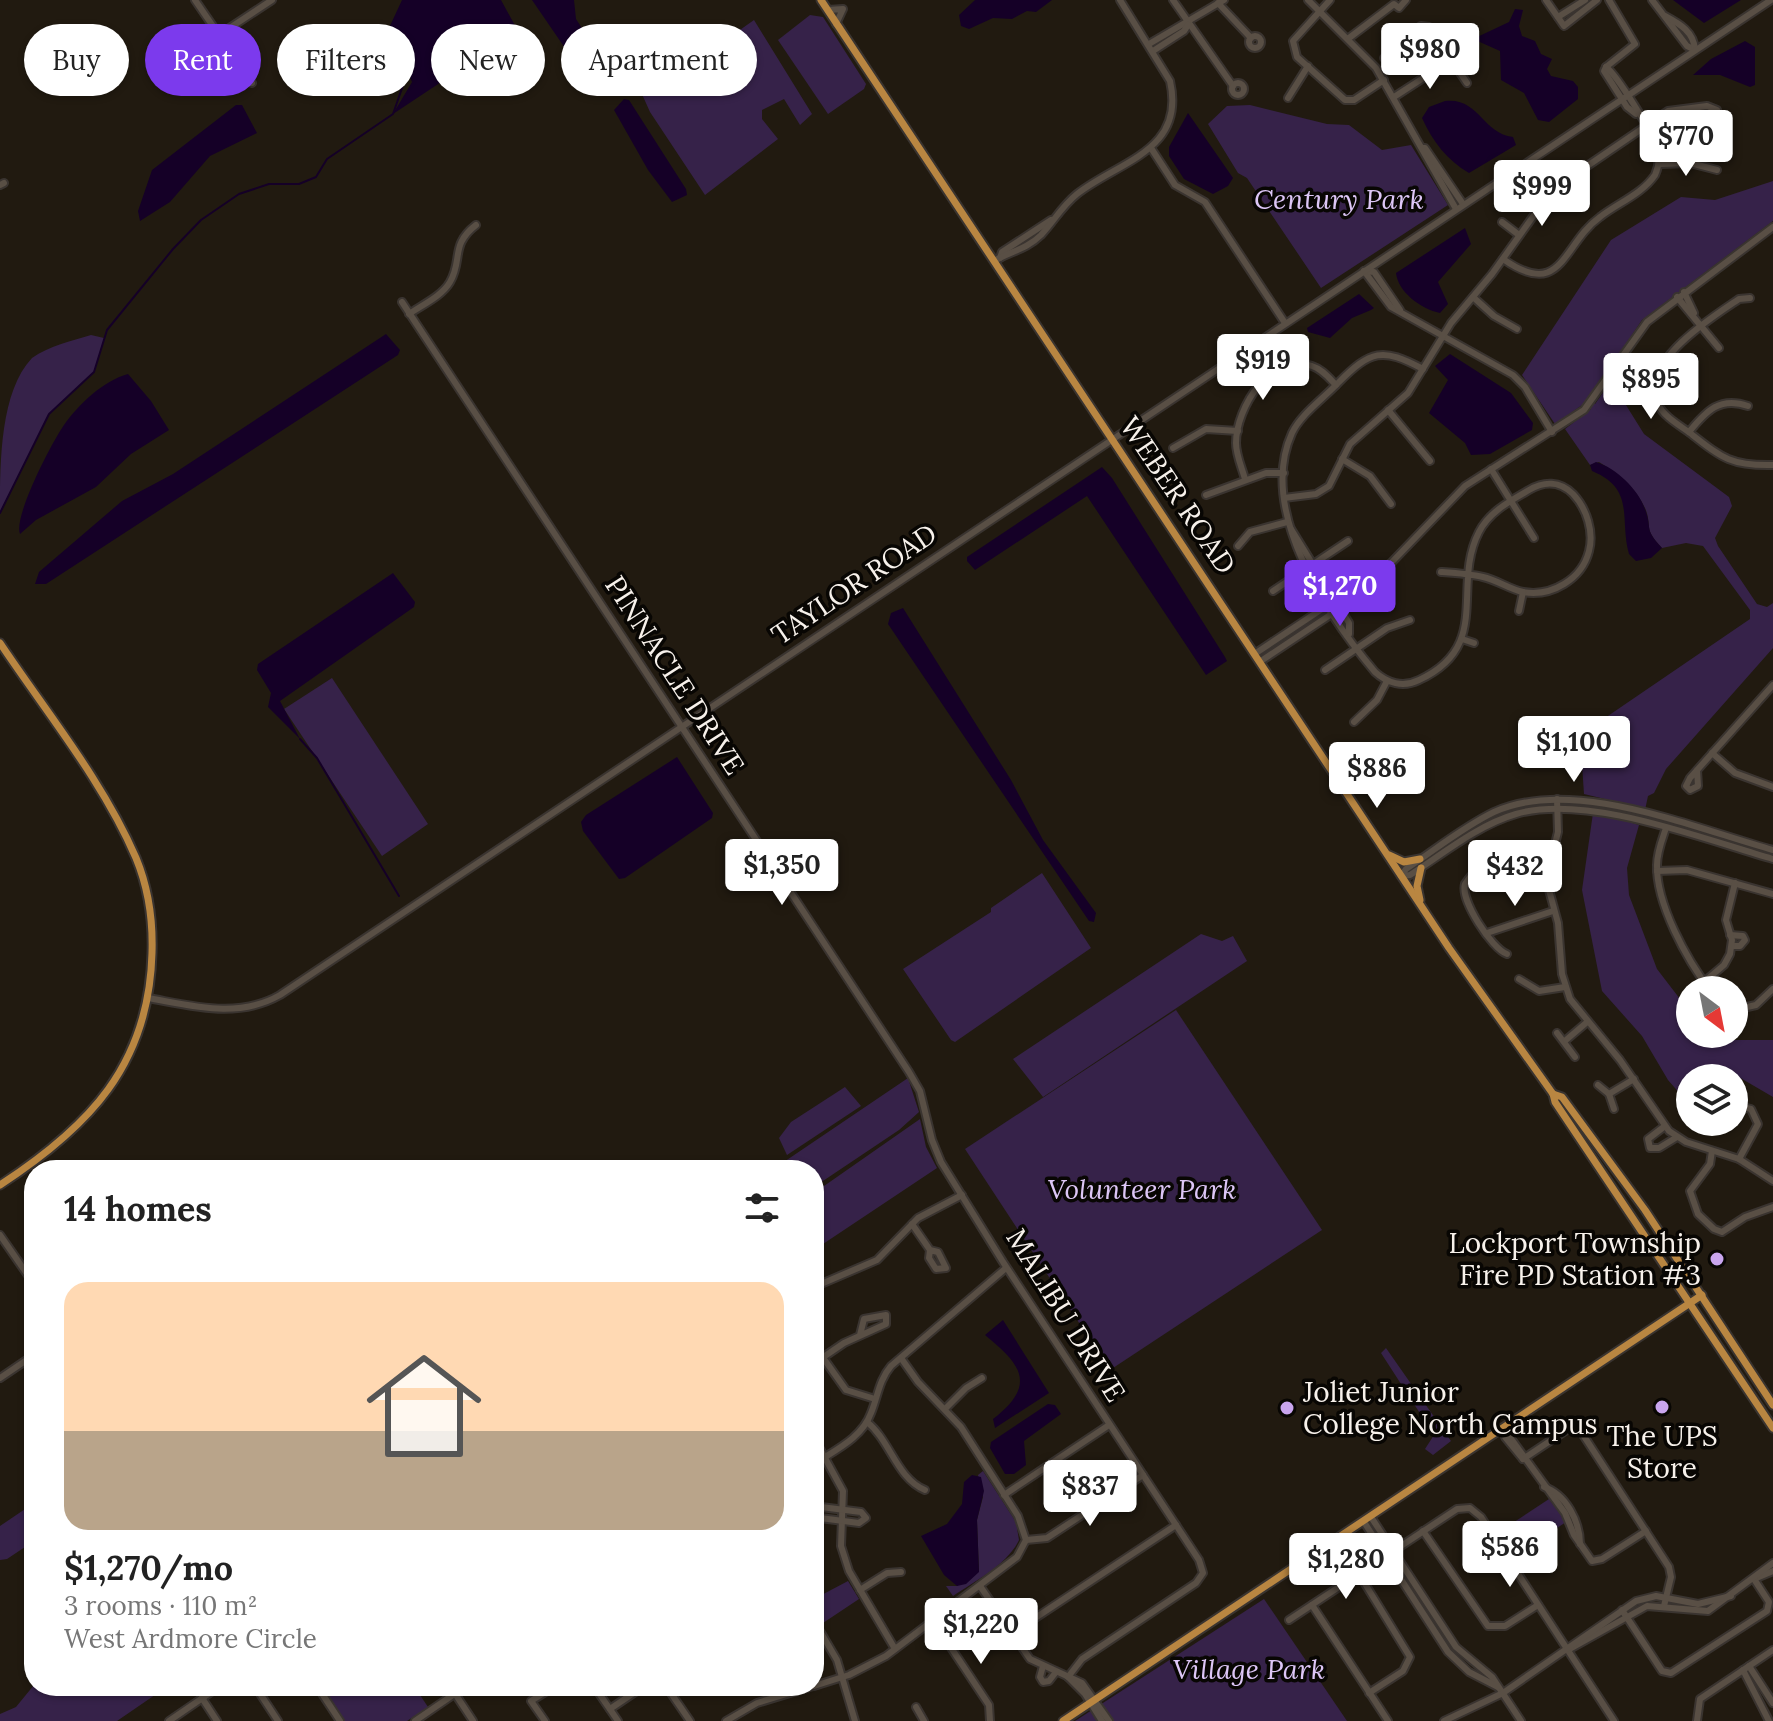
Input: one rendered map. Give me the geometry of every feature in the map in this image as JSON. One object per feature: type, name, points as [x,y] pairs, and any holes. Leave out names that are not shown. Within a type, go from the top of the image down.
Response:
[{"type":"main road","name":"WEBER ROAD","points":[[821,0],[997,259],[1401,876],[1553,1094],[1773,1428]]},
{"type":"main road","points":[[0,643],[112,810],[138,862],[152,935],[148,998],[137,1040],[99,1104],[64,1140],[36,1160]]},
{"type":"main road","points":[[1386,852],[1404,862],[1420,864],[1417,886],[1421,906]]},
{"type":"main road","name":"WEBER ROAD","points":[[1553,1094],[1562,1097],[1702,1295],[1773,1405]]},
{"type":"main road","points":[[0,1185],[24,1168]]},
{"type":"main road","points":[[1063,1721],[1702,1295]]},
{"type":"street","points":[[195,0],[211,24]]},
{"type":"street","points":[[236,24],[272,0]]},
{"type":"street","points":[[997,259],[1007,258],[1035,240],[1086,187],[1151,148],[1168,124],[1174,95],[1165,69],[1120,0]]},
{"type":"street","points":[[1173,0],[1233,86]]},
{"type":"street","points":[[1308,0],[1349,38],[1384,80],[1460,207]]},
{"type":"street","points":[[1330,0],[1293,41],[1297,57],[1345,100],[1354,100],[1384,80]]},
{"type":"street","points":[[1349,38],[1393,2],[1399,8],[1406,0]]},
{"type":"street","points":[[1546,0],[1564,26],[1597,0]]},
{"type":"street","points":[[1558,17],[1585,0]]},
{"type":"street","points":[[1503,259],[1532,274],[1555,270],[1566,260],[1589,226],[1649,183],[1659,164],[1658,150],[1645,126],[1604,71],[1635,44],[1609,0]]},
{"type":"street","points":[[1652,0],[1665,16],[1685,27],[1695,42],[1695,50]]},
{"type":"street","name":"TAYLOR ROAD","points":[[148,998],[220,1010],[249,1007],[273,999],[1771,0]]},
{"type":"street","points":[[1151,48],[1184,31],[1188,24],[1220,1],[1251,38]]},
{"type":"street","points":[[828,10],[843,9],[836,24]]},
{"type":"street","points":[[1406,36],[1411,46],[1404,51],[1397,42],[1406,36],[1421,26],[1429,27],[1467,83]]},
{"type":"street","points":[[1384,58],[1399,47]]},
{"type":"street","points":[[1394,97],[1451,60]]},
{"type":"street","points":[[1288,98],[1296,90],[1308,66]]},
{"type":"street","points":[[1284,498],[1324,491],[1332,483],[1355,439],[1408,393],[1443,336],[1558,185],[1645,126],[1678,108],[1707,106],[1717,110]]},
{"type":"street","points":[[1151,148],[1175,185],[1205,202],[1285,323]]},
{"type":"street","points":[[1659,164],[1690,163],[1717,170]]},
{"type":"street","points":[[1502,222],[1519,235]]},
{"type":"street","points":[[409,314],[446,287],[454,273],[459,243],[476,225]]},
{"type":"street","points":[[1261,661],[1368,587],[1453,496],[1584,410],[1647,322],[1773,227]]},
{"type":"street","points":[[1364,271],[1374,272],[1400,310],[1513,375],[1552,432]]},
{"type":"street","points":[[1684,292],[1694,313],[1719,348]]},
{"type":"street","points":[[1473,297],[1494,316],[1517,329]]},
{"type":"street","points":[[1677,297],[1687,312],[1694,313]]},
{"type":"street","points":[[1750,298],[1739,299],[1678,345],[1653,385],[1662,411],[1728,462],[1773,465]]},
{"type":"street","name":"PINNACLE DRIVE","points":[[402,302],[683,724],[909,1072]]},
{"type":"street","points":[[1372,343],[1375,354]]},
{"type":"street","points":[[1423,369],[1396,354],[1375,354],[1336,385],[1295,428],[1284,473],[1284,498],[1288,523],[1309,567],[1337,611],[1349,623],[1350,637],[1372,669],[1387,681],[1409,684],[1451,659],[1462,639],[1470,575],[1480,529],[1495,511],[1540,484],[1557,484],[1573,494],[1586,516],[1589,550],[1577,573],[1558,588],[1523,592],[1470,575],[1441,572]]},
{"type":"street","points":[[1245,479],[1236,446],[1249,395],[1288,366],[1315,367],[1336,385]]},
{"type":"street","points":[[1689,432],[1717,404],[1733,401],[1748,406]]},
{"type":"street","points":[[1388,410],[1430,461]]},
{"type":"street","points":[[1173,448],[1206,429],[1238,431]]},
{"type":"street","points":[[1342,459],[1370,476],[1391,504]]},
{"type":"street","points":[[1491,469],[1534,538]]},
{"type":"street","points":[[1206,495],[1245,479],[1284,473]]},
{"type":"street","points":[[1557,484],[1560,475]]},
{"type":"street","points":[[1238,546],[1250,532],[1288,523]]},
{"type":"street","points":[[1273,591],[1348,541]]},
{"type":"street","points":[[1256,653],[1391,563]]},
{"type":"street","points":[[1519,611],[1523,592]]},
{"type":"street","points":[[1325,670],[1387,628],[1410,620]]},
{"type":"street","points":[[1462,639],[1474,643]]},
{"type":"street","points":[[1354,722],[1377,700],[1387,681]]},
{"type":"street","points":[[1697,770],[1773,685]]},
{"type":"street","points":[[1712,753],[1735,773],[1773,787]]},
{"type":"street","points":[[1557,799],[1558,832],[1546,879],[1565,987],[1586,1023],[1634,1079],[1665,1126],[1677,1137],[1739,1159],[1773,1181]]},
{"type":"street","points":[[1401,876],[1494,812],[1520,803],[1557,799],[1605,803],[1773,859]]},
{"type":"street","points":[[1420,864],[1501,820],[1534,810],[1557,809],[1593,810],[1773,850]]},
{"type":"street","points":[[1668,825],[1658,854],[1657,871],[1685,957],[1699,976]]},
{"type":"street","points":[[1507,954],[1497,949],[1463,897],[1469,878],[1498,858],[1526,846],[1551,850]]},
{"type":"street","points":[[1657,871],[1687,870],[1773,894]]},
{"type":"street","points":[[1711,976],[1724,965],[1732,946],[1727,911],[1735,883]]},
{"type":"street","points":[[1487,933],[1553,911]]},
{"type":"street","points":[[1730,935],[1739,935],[1745,940],[1740,946],[1732,946]]},
{"type":"street","points":[[1519,979],[1539,991],[1565,987]]},
{"type":"street","points":[[1748,1008],[1773,989]]},
{"type":"street","points":[[1566,1040],[1586,1023]]},
{"type":"street","points":[[1557,1033],[1566,1040],[1575,1057]]},
{"type":"street","name":"MALIBU DRIVE","points":[[909,1072],[920,1091],[937,1154],[1006,1268],[1176,1525],[1203,1573],[1194,1585],[1082,1659],[1068,1677]]},
{"type":"street","points":[[1609,1094],[1634,1079]]},
{"type":"street","points":[[1598,1085],[1609,1094],[1614,1109]]},
{"type":"street","points":[[1739,1159],[1758,1124],[1748,1108]]},
{"type":"street","points":[[1665,1126],[1648,1139],[1650,1148],[1659,1148],[1677,1137]]},
{"type":"street","points":[[1712,1151],[1710,1164],[1690,1191],[1704,1221],[1722,1232],[1745,1217],[1773,1207]]},
{"type":"street","points":[[824,1283],[877,1260],[912,1224],[962,1195]]},
{"type":"street","points":[[912,1224],[930,1250]]},
{"type":"street","points":[[0,1235],[24,1270]]},
{"type":"street","points":[[826,1456],[854,1437],[867,1422],[885,1373],[1006,1268]]},
{"type":"street","points":[[824,1357],[860,1335],[886,1324],[886,1315],[864,1319],[860,1335]]},
{"type":"street","points":[[824,1682],[844,1676],[895,1649],[1019,1554],[1026,1540],[1023,1526],[1004,1495],[945,1409],[901,1358]]},
{"type":"street","points":[[824,1361],[846,1390],[875,1399]]},
{"type":"street","points":[[0,1378],[24,1362]]},
{"type":"street","points":[[945,1409],[966,1388],[982,1378]]},
{"type":"street","points":[[867,1422],[879,1432],[913,1485],[925,1490]]},
{"type":"street","points":[[1004,1495],[1109,1425]]},
{"type":"street","points":[[1523,1459],[1571,1427],[1578,1427],[1669,1567],[1664,1606]]},
{"type":"street","points":[[1504,1429],[1511,1446],[1544,1487],[1570,1509],[1587,1557],[1597,1561],[1646,1531]]},
{"type":"street","points":[[824,1453],[841,1483],[844,1557],[895,1649]]},
{"type":"street","points":[[1026,1540],[1047,1538],[1143,1475]]},
{"type":"street","points":[[824,1507],[861,1512],[866,1518],[859,1523],[824,1519]]},
{"type":"street","points":[[1289,1620],[1457,1509],[1470,1508],[1481,1517],[1614,1721]]},
{"type":"street","points":[[1368,1520],[1393,1551],[1456,1647],[1492,1677],[1521,1721]]},
{"type":"street","points":[[1368,1520],[1386,1556],[1448,1652],[1469,1672],[1498,1687]]},
{"type":"street","points":[[1011,1634],[1176,1525]]},
{"type":"street","points":[[1423,1531],[1488,1626],[1505,1626],[1538,1605]]},
{"type":"street","points":[[1624,1613],[1647,1606],[1697,1613],[1708,1611],[1773,1563]]},
{"type":"street","points":[[1754,1579],[1773,1571]]},
{"type":"street","points":[[860,1590],[887,1573],[901,1572]]},
{"type":"street","points":[[1359,1574],[1410,1652],[1407,1667],[1369,1693]]},
{"type":"street","points":[[1624,1613],[1662,1671],[1671,1673],[1767,1611],[1769,1602],[1754,1579]]},
{"type":"street","points":[[980,1586],[1030,1659],[1082,1683],[1102,1721]]},
{"type":"street","points":[[1444,1721],[1458,1718],[1503,1693],[1568,1650],[1572,1643],[1648,1596],[1698,1604],[1731,1596]]},
{"type":"street","points":[[1312,1605],[1388,1721]]},
{"type":"street","points":[[932,1619],[989,1705],[990,1721]]},
{"type":"street","points":[[824,1636],[844,1676],[855,1721]]},
{"type":"street","points":[[1697,1721],[1700,1699],[1773,1650]]},
{"type":"street","points":[[1043,1666],[1040,1677],[1043,1682],[1049,1681],[1056,1672]]},
{"type":"street","points":[[1746,1668],[1773,1703]]},
{"type":"street","points":[[1746,1668],[1769,1721]]},
{"type":"street","points":[[169,1721],[205,1696]]},
{"type":"street","points":[[262,1696],[278,1721]]},
{"type":"street","points":[[324,1696],[340,1721]]},
{"type":"street","points":[[415,1721],[451,1696]]},
{"type":"street","points":[[457,1696],[473,1721]]},
{"type":"street","points":[[539,1696],[531,1701],[545,1721]]},
{"type":"street","points":[[601,1696],[618,1721]]},
{"type":"street","points":[[610,1709],[629,1696]]},
{"type":"street","points":[[673,1696],[690,1721]]},
{"type":"street","points":[[726,1721],[757,1703],[780,1696]]},
{"type":"street","points":[[202,1698],[217,1721]]},
{"type":"street","points":[[1093,1701],[1109,1721]]},
{"type":"street","points":[[916,1707],[924,1721]]},
{"type":"green space","points":[[810,15],[823,17],[866,84],[864,89],[828,114],[778,40]]},
{"type":"green space","points":[[757,25],[812,114],[800,125],[784,99],[762,110],[762,119],[778,139],[705,195],[650,112],[643,96],[757,96]]},
{"type":"green space","name":"Century Park","points":[[1250,105],[1327,124],[1349,125],[1382,150],[1411,145],[1448,205],[1321,288],[1247,178],[1238,173],[1208,124],[1227,106]]},
{"type":"green space","points":[[1773,181],[1773,221],[1642,320],[1590,397],[1595,404],[1611,381],[1644,434],[1729,497],[1732,506],[1715,538],[1757,604],[1767,607],[1773,603],[1773,648],[1666,769],[1654,793],[1648,796],[1645,810],[1614,801],[1610,816],[1639,825],[1627,868],[1629,895],[1657,969],[1676,994],[1676,1048],[1748,1048],[1748,1040],[1773,1040],[1773,1097],[1748,1082],[1748,1064],[1676,1064],[1676,1089],[1642,1036],[1602,991],[1582,890],[1593,813],[1606,815],[1609,800],[1584,794],[1580,735],[1750,619],[1750,610],[1703,546],[1686,543],[1662,548],[1652,536],[1645,508],[1631,488],[1599,462],[1590,465],[1565,429],[1591,409],[1585,403],[1555,424],[1522,375],[1611,240],[1681,197],[1715,200]]},
{"type":"green space","points":[[91,335],[104,338],[94,372],[49,414],[0,512],[4,429],[21,372],[39,354]]},
{"type":"green space","points":[[332,678],[428,824],[382,856],[284,709]]},
{"type":"green space","points":[[1042,873],[1091,948],[955,1042],[951,1040],[903,969],[991,912],[991,908]]},
{"type":"green space","points":[[1201,934],[1222,941],[1233,936],[1247,961],[1043,1097],[1013,1059]]},
{"type":"green space","name":"Volunteer Park","points":[[1176,1010],[1322,1230],[1110,1370],[965,1149]]},
{"type":"green space","points":[[908,1078],[919,1112],[899,1130],[824,1180],[824,1160],[787,1160]]},
{"type":"green space","points":[[845,1087],[861,1106],[787,1155],[779,1138],[791,1122]]},
{"type":"green space","points":[[920,1119],[926,1147],[937,1168],[824,1243],[824,1186]]},
{"type":"green space","points":[[1386,1348],[1451,1441],[1433,1455],[1425,1449],[1434,1435],[1381,1353]]},
{"type":"green space","points":[[983,1471],[1016,1522],[1019,1540],[999,1565],[953,1596],[946,1586],[957,1586],[979,1571],[977,1520],[983,1497],[978,1475]]},
{"type":"green space","points":[[1549,1499],[1566,1522],[1512,1558],[1496,1534]]},
{"type":"green space","points":[[24,1510],[24,1548],[0,1560],[0,1526]]},
{"type":"green space","points":[[848,1581],[859,1599],[824,1622],[824,1594]]},
{"type":"green space","name":"Village Park","points":[[1264,1599],[1347,1721],[1075,1721]]},
{"type":"green space","points":[[25,1696],[153,1696],[117,1721],[0,1721],[0,1714],[16,1707]]},
{"type":"green space","points":[[329,1696],[421,1696],[428,1707],[407,1721],[345,1721]]},
{"type":"shaded area","points":[[402,0],[501,0],[514,24],[431,24],[431,89],[393,114],[404,96],[415,96],[415,24],[391,24]]},
{"type":"shaded area","points":[[532,0],[574,0],[579,24],[561,24],[561,42]]},
{"type":"shaded area","points":[[975,0],[1052,0],[1036,12],[1027,11],[1012,19],[993,18],[969,29],[961,26],[959,15]]},
{"type":"shaded area","points":[[1673,0],[1741,0],[1704,23]]},
{"type":"shaded area","points":[[1515,9],[1523,10],[1519,26],[1522,36],[1535,41],[1541,54],[1552,59],[1547,69],[1551,76],[1573,81],[1578,87],[1578,99],[1549,122],[1538,120],[1524,93],[1501,80],[1500,51],[1473,39],[1509,22]]},
{"type":"shaded area","points":[[1745,41],[1755,47],[1755,85],[1750,87],[1720,75],[1693,75],[1711,59]]},
{"type":"shaded area","points":[[624,99],[629,100],[687,195],[672,202],[648,170],[614,110]]},
{"type":"shaded area","points":[[1445,101],[1466,104],[1494,129],[1513,137],[1516,145],[1469,173],[1441,150],[1422,118],[1429,107]]},
{"type":"shaded area","points":[[236,105],[242,105],[257,133],[210,156],[170,202],[140,221],[138,211],[152,170]]},
{"type":"shaded area","points":[[1188,113],[1233,178],[1228,186],[1213,194],[1184,179],[1169,156],[1169,147]]},
{"type":"shaded area","points":[[1465,228],[1471,244],[1438,282],[1448,304],[1440,313],[1425,308],[1401,287],[1396,273]]},
{"type":"shaded area","points":[[1359,294],[1374,308],[1352,318],[1330,338],[1308,332],[1307,328]]},
{"type":"shaded area","points":[[386,334],[400,350],[398,355],[46,584],[35,584],[39,572],[122,501],[173,474]]},
{"type":"shaded area","points":[[1450,354],[1511,393],[1533,423],[1532,430],[1490,454],[1471,455],[1465,443],[1429,413],[1448,380],[1435,366]]},
{"type":"shaded area","points":[[128,374],[151,401],[169,430],[131,454],[96,487],[36,520],[20,534],[19,525],[28,497],[64,425],[92,394]]},
{"type":"shaded area","points":[[1596,462],[1618,474],[1642,501],[1650,532],[1662,548],[1651,558],[1636,561],[1629,554],[1620,496],[1606,478],[1592,471],[1590,465]]},
{"type":"shaded area","points":[[1102,467],[1112,478],[1227,661],[1206,675],[1087,496],[975,570],[967,561],[967,557]]},
{"type":"shaded area","points":[[393,573],[415,602],[414,607],[280,701],[300,739],[268,707],[271,693],[257,670],[258,664]]},
{"type":"shaded area","points":[[903,608],[1011,780],[1043,840],[1096,913],[1094,922],[1089,921],[888,624],[891,613]]},
{"type":"shaded area","points":[[677,757],[713,813],[712,818],[625,878],[619,879],[583,831],[581,822],[586,815]]},
{"type":"shaded area","points":[[1003,1320],[1049,1393],[995,1428],[993,1419],[1016,1396],[1020,1385],[1015,1366],[1008,1356],[985,1335]]},
{"type":"shaded area","points":[[1048,1404],[1055,1405],[1061,1414],[1024,1441],[1026,1465],[1014,1474],[1005,1474],[990,1448],[991,1442]]},
{"type":"shaded area","points":[[972,1475],[981,1477],[984,1491],[977,1520],[979,1572],[966,1584],[957,1586],[944,1575],[921,1536],[947,1524],[962,1504],[964,1482]]},
{"type":"waterway","points":[[0,513],[49,414],[94,372],[107,330],[173,249],[201,220],[239,194],[269,184],[299,184],[316,177],[327,159],[393,114],[399,96]]},
{"type":"waterway","points":[[300,739],[317,758],[399,896]]},
{"type":"place","name":"Lockport Township Fire PD Station #3","points":[[1717,1259]]},
{"type":"place","name":"The UPS Store","points":[[1662,1407]]},
{"type":"place","name":"Joliet Junior College North Campus","points":[[1287,1408]]}]
